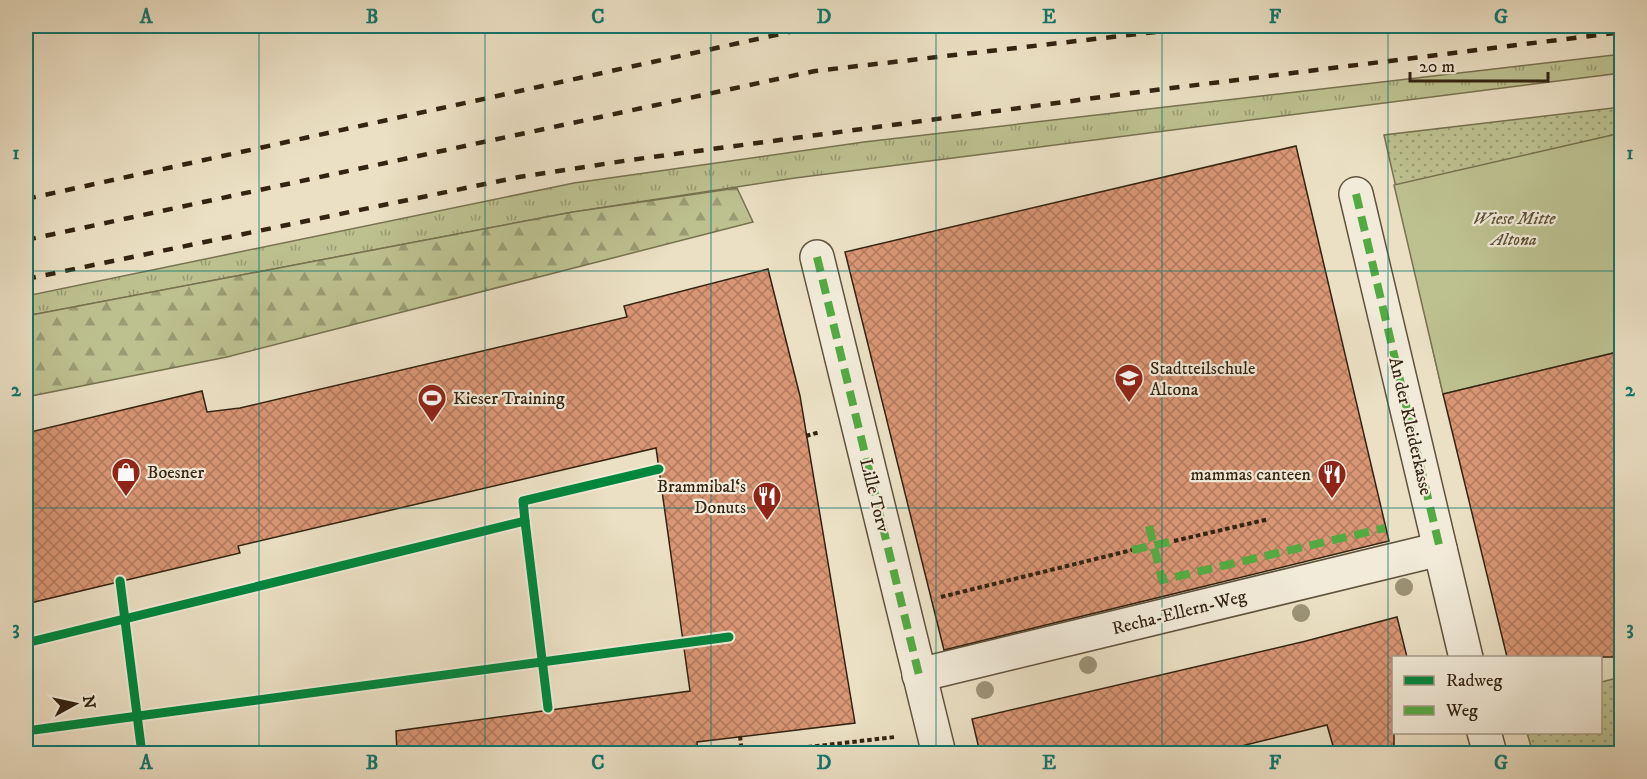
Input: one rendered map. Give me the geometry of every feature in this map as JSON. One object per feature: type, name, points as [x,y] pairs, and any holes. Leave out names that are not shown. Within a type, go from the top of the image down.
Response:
[{"type":"street","name":"An der Kleiderkasse","points":[[1356,194],[1466,656]]},
{"type":"street","name":"Lille Torv","points":[[818,257],[937,743]]},
{"type":"street","name":"Recha-Ellern-Weg","points":[[919,675],[1440,549]]},
{"type":"street","points":[[1485,734],[1490,753]]},
{"type":"path","points":[[1174,541],[1269,519]]},
{"type":"path","points":[[932,599],[1132,550]]},
{"type":"path","points":[[740,736],[742,753]]},
{"type":"path","points":[[748,753],[937,743]]},
{"type":"green space","points":[[1621,56],[1621,73],[795,178],[573,212],[26,316],[26,296],[574,183],[864,142]]},
{"type":"green space","name":"Wiese Mitte Altona","points":[[1621,107],[1621,351],[1443,394],[1384,135]]},
{"type":"green space","name":"Wiese Mitte Altona","points":[[1621,133],[1621,351],[1443,394],[1394,185]]},
{"type":"green space","points":[[737,188],[753,222],[227,357],[26,397],[26,316],[573,212]]},
{"type":"green space","points":[[1621,677],[1621,753],[1533,753],[1527,734],[1602,734],[1602,682]]},
{"type":"building","name":"Stadtteilschule Altona","points":[[1296,146],[1389,541],[944,650],[845,252]]},
{"type":"building","points":[[768,269],[800,396],[855,723],[697,742],[698,753],[397,753],[396,731],[690,691],[656,448],[238,546],[240,553],[26,604],[26,433],[202,391],[207,412],[240,408],[627,317],[624,306]]},
{"type":"building","points":[[1622,351],[1622,657],[1507,656],[1443,394]]},
{"type":"building","points":[[1397,617],[1407,656],[1392,656],[1394,753],[1335,753],[1327,725],[1213,753],[980,753],[972,719],[1306,641]]},
{"type":"railway","points":[[26,199],[817,26]]},
{"type":"railway","points":[[26,240],[815,71],[1173,30],[1237,26]]},
{"type":"railway","points":[[1489,26],[1578,32]]},
{"type":"railway","points":[[26,279],[519,177],[1124,94],[1622,32]]},
{"type":"marked path","points":[[1356,194],[1440,549]]},
{"type":"marked path","points":[[817,257],[919,675]]},
{"type":"marked path","points":[[1149,526],[1162,580],[1385,528]]},
{"type":"marked path","points":[[1132,550],[1174,541]]},
{"type":"cycle path","points":[[26,643],[525,521],[523,501],[659,469]]},
{"type":"cycle path","points":[[525,521],[548,708]]},
{"type":"cycle path","points":[[120,581],[142,754]]},
{"type":"cycle path","points":[[26,731],[729,637]]},
{"type":"place","name":"Stadtteilschule Altona","points":[[1129,404]]},
{"type":"place","name":"Kieser Training","points":[[432,424]]},
{"type":"place","name":"Boesner","points":[[126,498]]},
{"type":"place","name":"mammas canteen","points":[[1332,500]]},
{"type":"place","name":"Brammibal‘s Donuts","points":[[767,522]]}]
